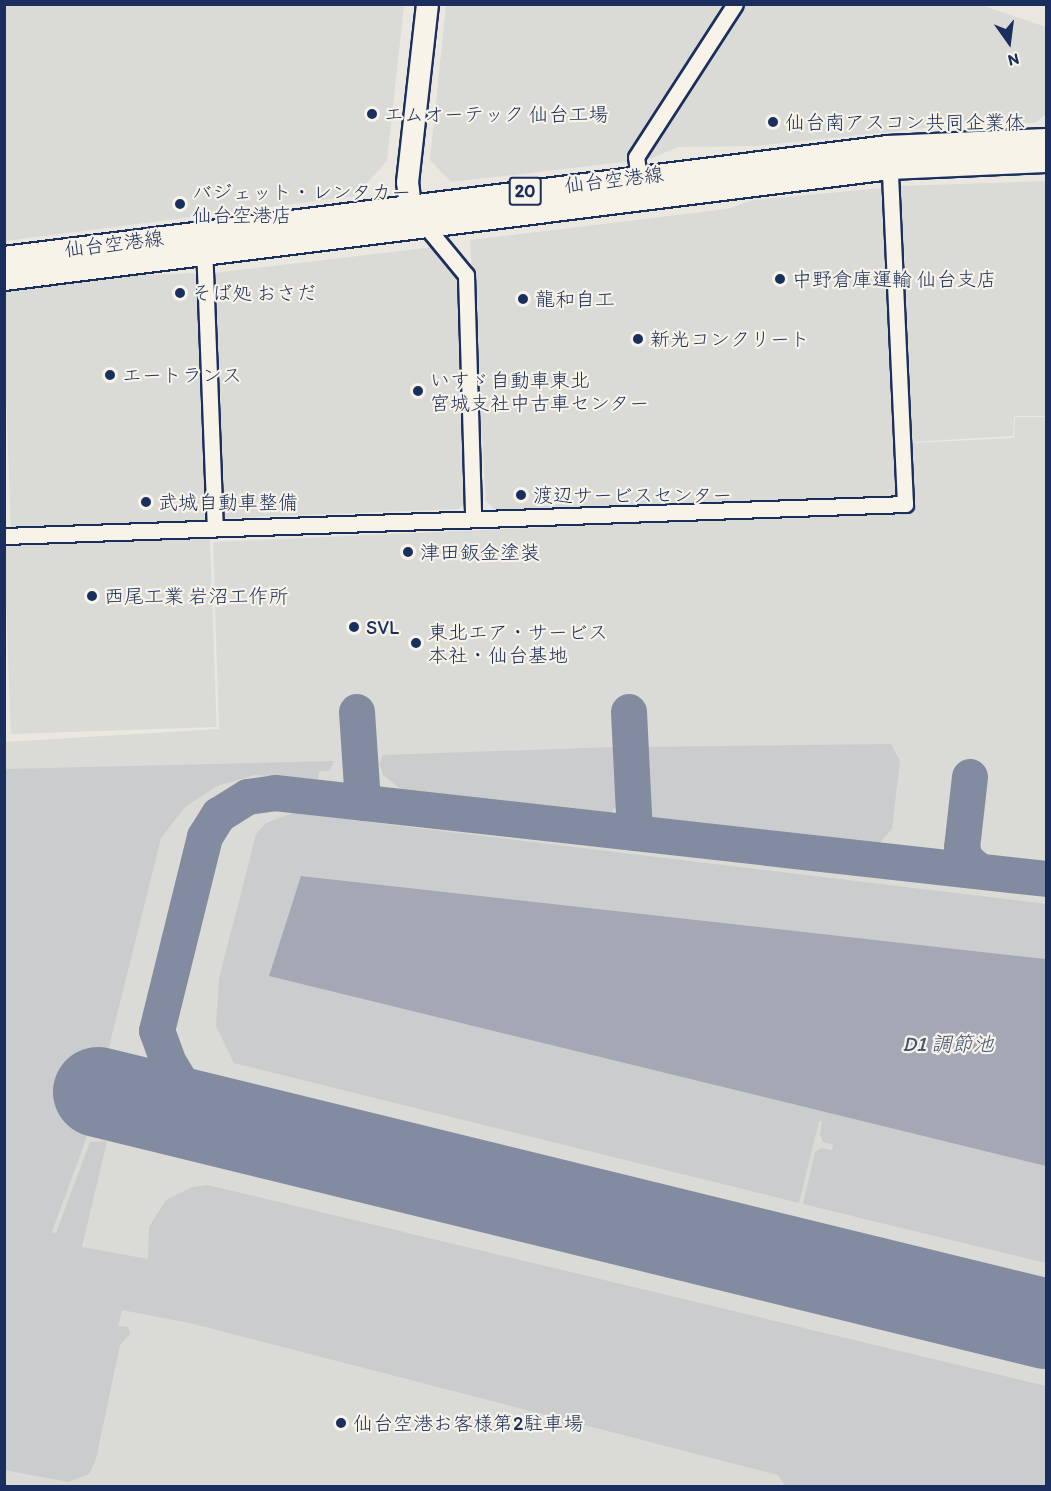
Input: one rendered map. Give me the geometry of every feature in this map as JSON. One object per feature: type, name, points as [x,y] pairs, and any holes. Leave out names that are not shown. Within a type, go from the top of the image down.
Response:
[{"type":"main road","name":"仙台空港線","points":[[4,279],[204,244],[640,187],[887,147],[1047,141]]},
{"type":"main road","name":"仙台空港線","points":[[640,187],[890,168],[1047,161]]},
{"type":"main road","name":"仙台空港線","points":[[4,258],[204,244]]},
{"type":"street","points":[[427,4],[407,182],[417,215],[465,275],[473,517]]},
{"type":"street","points":[[640,187],[636,157],[735,4]]},
{"type":"street","points":[[4,536],[473,517],[905,504],[890,168]]},
{"type":"street","points":[[204,244],[215,528]]},
{"type":"shaded area","points":[[5,4],[404,5],[387,161],[355,196],[5,241]]},
{"type":"shaded area","points":[[978,4],[1046,27],[1046,114],[1035,123],[972,123],[755,146],[678,147],[650,159],[451,182],[430,160],[446,5]]},
{"type":"shaded area","points":[[1046,181],[1046,416],[1014,416],[1013,436],[910,442],[899,186]]},
{"type":"shaded area","points":[[882,188],[898,497],[495,510],[486,501],[470,240],[727,209],[753,200]]},
{"type":"shaded area","points":[[434,247],[457,275],[465,504],[458,509],[224,518],[214,273]]},
{"type":"shaded area","points":[[200,273],[209,522],[11,529],[4,280]]},
{"type":"shaded area","points":[[1015,417],[1046,417],[1046,1486],[5,1486],[5,742],[219,729],[213,542],[910,511],[910,443],[1014,438]]},
{"type":"shaded area","points":[[210,536],[217,727],[11,734],[4,543]]},
{"type":"shaded area","points":[[891,744],[900,761],[892,829],[876,847],[652,820],[640,807],[638,747]]},
{"type":"shaded area","points":[[615,747],[619,756],[621,801],[610,814],[402,790],[383,775],[380,764],[383,755]]},
{"type":"shaded area","points":[[334,761],[329,771],[319,771],[318,780],[255,775],[217,786],[185,807],[161,838],[86,1139],[52,1232],[56,1233],[90,1142],[107,1141],[82,1247],[148,1259],[149,1227],[166,1200],[192,1187],[208,1185],[1046,1386],[1046,1486],[785,1486],[778,1475],[194,1324],[122,1310],[118,1326],[128,1327],[130,1334],[120,1345],[96,1459],[89,1474],[68,1482],[5,1470],[5,769]]},
{"type":"shaded area","points":[[293,813],[1046,904],[1046,959],[302,876],[270,976],[1046,1166],[1046,1263],[803,1204],[815,1152],[822,1148],[832,1150],[833,1145],[823,1142],[820,1135],[822,1121],[819,1121],[799,1203],[234,1063],[216,1026],[219,979],[256,834],[266,823]]},
{"type":"water","name":"D1 調節池","points":[[301,876],[1046,959],[1046,1166],[269,976]]},
{"type":"taxiway","points":[[357,712],[363,803]]},
{"type":"taxiway","points":[[629,712],[635,833]]},
{"type":"taxiway","points":[[970,777],[962,848],[966,860],[979,871]]},
{"type":"taxiway","points":[[223,1123],[204,1113],[187,1093],[168,1061],[157,1031],[205,837],[219,815],[248,797],[275,793],[1046,879]]},
{"type":"runway","points":[[98,1092],[1046,1324]]},
{"type":"place","name":"エムオーテック 仙台工場","points":[[372,114]]},
{"type":"place","name":"仙台南アスコン共同企業体","points":[[773,122]]},
{"type":"place","name":"バジェット・レンタカー 仙台空港店","points":[[180,204]]},
{"type":"place","name":"中野倉庫運輸 仙台支店","points":[[780,279]]},
{"type":"place","name":"そば処 おさだ","points":[[180,293]]},
{"type":"place","name":"龍和自工","points":[[523,299]]},
{"type":"place","name":"新光コンクリート","points":[[638,339]]},
{"type":"place","name":"エートランス","points":[[110,375]]},
{"type":"place","name":"いすゞ自動車東北 宮城支社中古車センター","points":[[418,391]]},
{"type":"place","name":"渡辺サービスセンター","points":[[521,495]]},
{"type":"place","name":"武城自動車整備","points":[[146,502]]},
{"type":"place","name":"津田鈑金塗装","points":[[408,552]]},
{"type":"place","name":"西尾工業 岩沼工作所","points":[[92,596]]},
{"type":"place","name":"SVL","points":[[354,627]]},
{"type":"place","name":"東北エア・サービス 本社・仙台基地","points":[[416,643]]},
{"type":"place","name":"仙台空港お客様第2駐車場","points":[[341,1423]]}]
